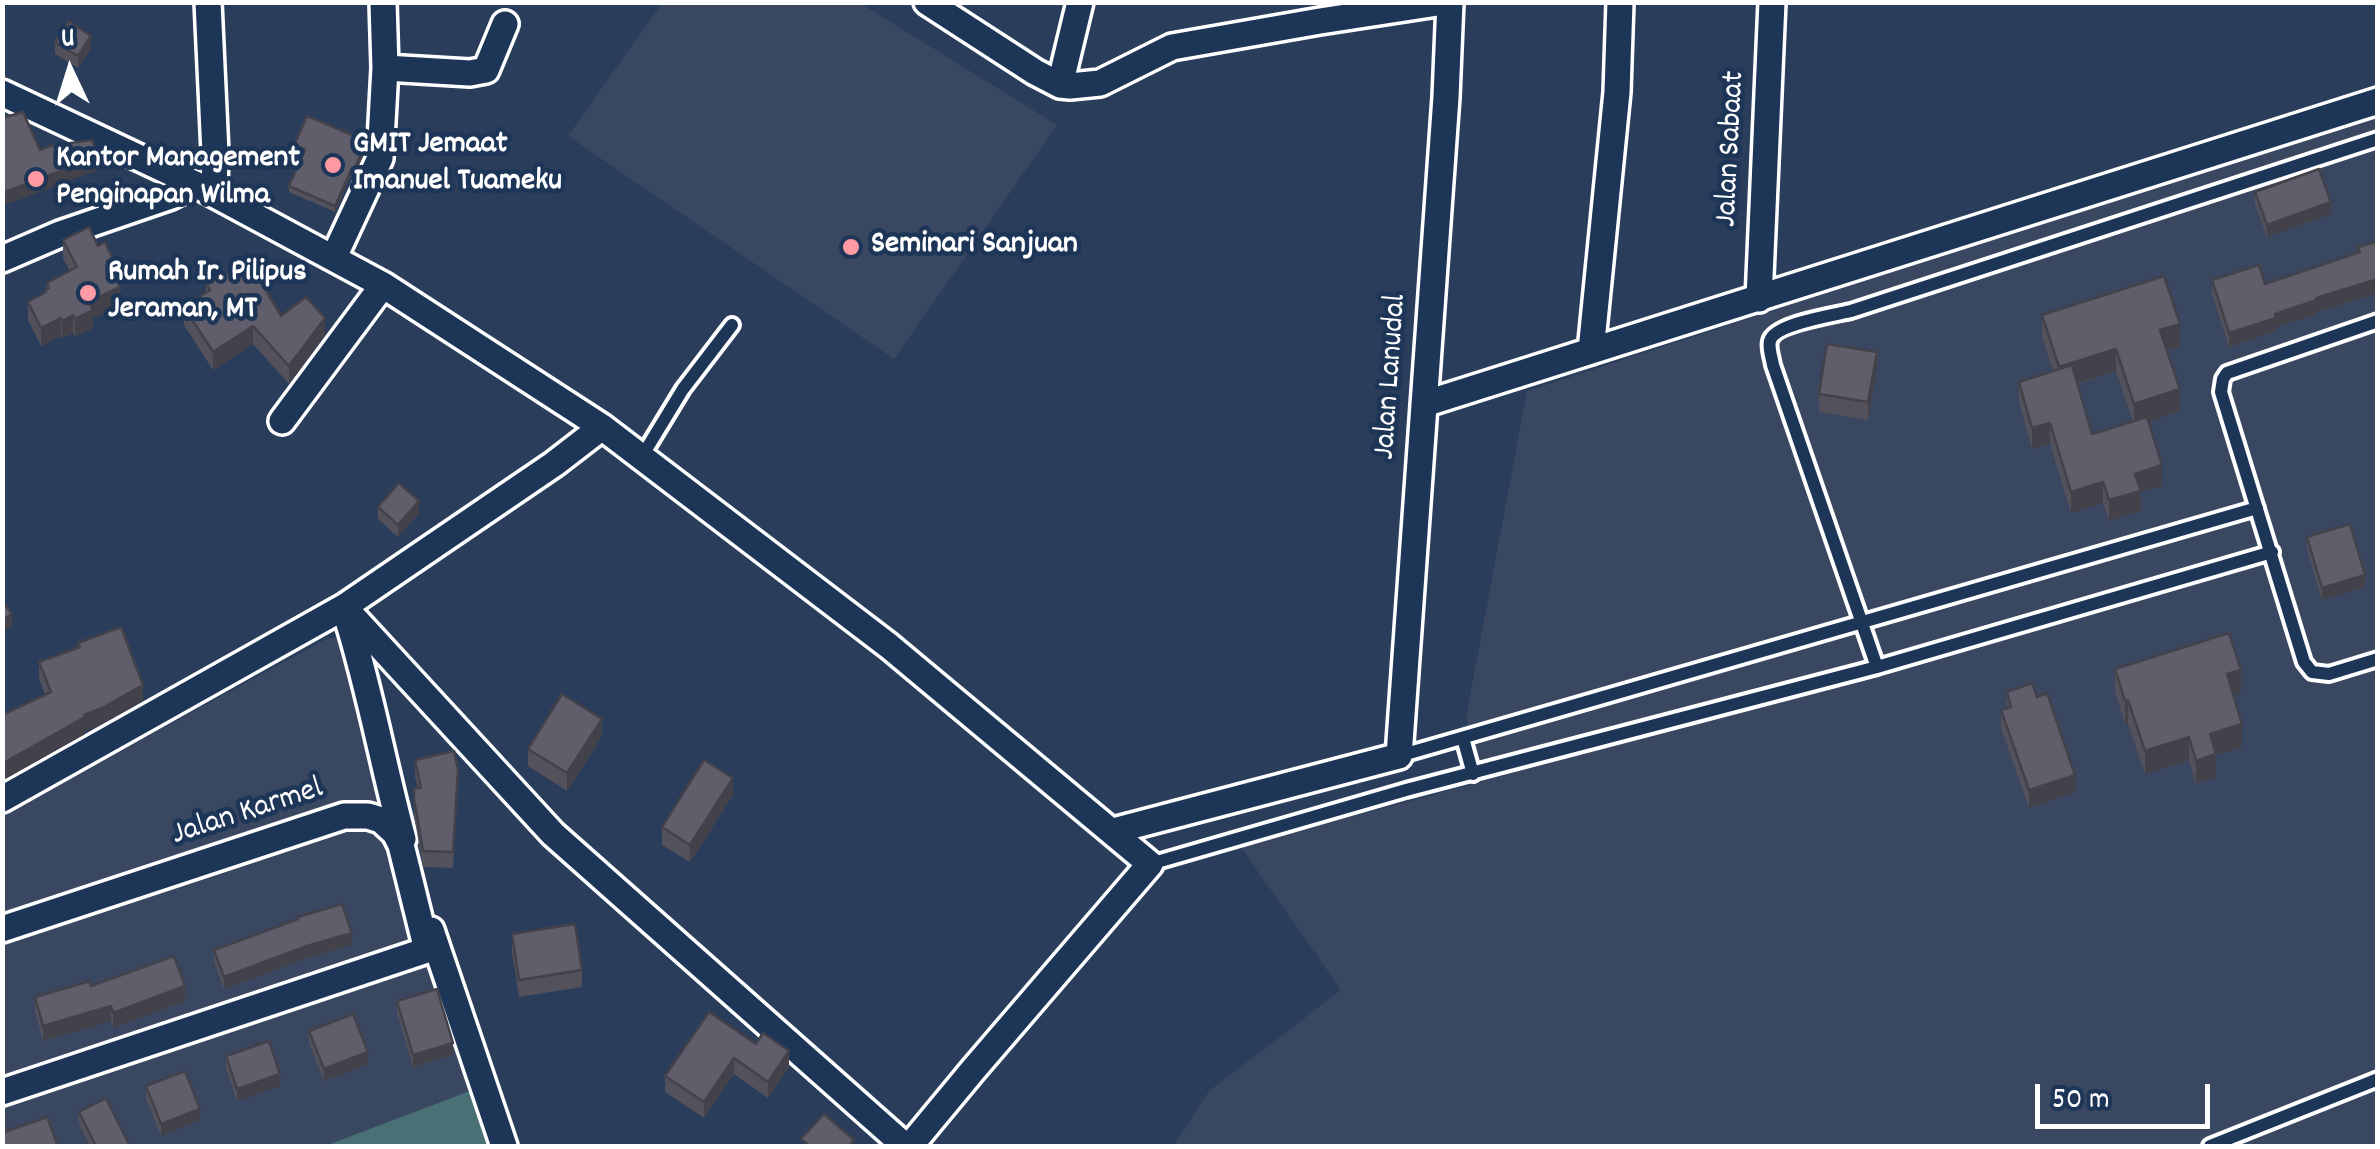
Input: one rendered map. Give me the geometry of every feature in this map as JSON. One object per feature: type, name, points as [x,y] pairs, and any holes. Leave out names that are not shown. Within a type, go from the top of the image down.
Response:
[{"type":"street","points":[[204,189],[215,153],[208,2]]},
{"type":"street","points":[[334,258],[380,158],[386,68],[384,2]]},
{"type":"street","points":[[927,2],[991,46],[1060,85],[1078,86],[1100,83],[1172,47],[1447,2]]},
{"type":"street","points":[[1060,85],[1080,2]]},
{"type":"street","name":"Jalan Lanudal","points":[[1399,756],[1446,97],[1447,2]]},
{"type":"street","points":[[1592,351],[1617,92],[1620,2]]},
{"type":"street","name":"Jalan Sabaat","points":[[1759,299],[1772,2]]},
{"type":"street","points":[[386,68],[486,70],[504,24]]},
{"type":"street","points":[[2,93],[204,189],[334,258],[602,427],[888,646],[1150,864],[907,1146],[553,834],[344,607]]},
{"type":"street","points":[[1424,404],[2378,101]]},
{"type":"street","points":[[2,259],[60,234],[171,196],[204,189]]},
{"type":"street","points":[[282,421],[383,286]]},
{"type":"street","points":[[2,798],[344,607],[602,427]]},
{"type":"street","points":[[344,607],[408,854],[504,1146]]},
{"type":"street","points":[[1113,831],[1399,756]]},
{"type":"street","name":"Jalan Karmel","points":[[2,929],[344,816],[368,816],[381,820],[395,832],[427,950],[2,1092]]},
{"type":"lane","points":[[1877,667],[1773,365],[1769,346],[1775,332],[1851,311],[2378,140]]},
{"type":"lane","points":[[2378,321],[2227,373],[2222,392],[2304,662],[2312,672],[2329,674],[2378,659]]},
{"type":"lane","points":[[641,458],[684,389],[732,324]]},
{"type":"lane","points":[[1399,756],[2257,508]]},
{"type":"lane","points":[[1150,864],[1406,790],[1877,667],[2272,552]]},
{"type":"lane","points":[[1462,738],[1473,774]]},
{"type":"lane","points":[[2210,1146],[2378,1078]]},
{"type":"shaded area","name":"Seminari Sanjuan","points":[[662,3],[860,3],[1057,125],[894,359],[568,136]]},
{"type":"shaded area","points":[[2377,113],[2377,1146],[1173,1146],[1209,1091],[1341,990],[1240,846],[1482,782],[1466,717],[1527,391]]},
{"type":"shaded area","points":[[328,638],[343,638],[497,1146],[3,1146],[3,815]]},
{"type":"green space","points":[[475,1089],[492,1146],[325,1146]]},
{"type":"building","points":[[69,21],[91,36],[78,56],[55,42]]},
{"type":"building","points":[[23,112],[40,150],[92,140],[98,157],[2,193],[2,118]]},
{"type":"building","name":"GMIT Jemaat Imanuel Tuameku","points":[[307,116],[364,140],[364,148],[335,206],[289,186],[305,150],[294,145]]},
{"type":"building","points":[[2319,169],[2331,202],[2267,225],[2255,192]]},
{"type":"building","name":"Rumah Ir. Pilipus Jeraman, MT","points":[[89,227],[98,246],[105,242],[113,259],[107,261],[120,287],[89,302],[93,310],[41,328],[28,302],[46,292],[47,283],[77,267],[63,240]]},
{"type":"building","points":[[2378,241],[2378,279],[2316,298],[2275,314],[2276,318],[2229,333],[2212,280],[2259,265],[2265,284],[2360,252],[2358,247]]},
{"type":"building","points":[[227,272],[234,280],[245,272],[252,279],[257,275],[281,316],[306,297],[325,318],[289,366],[253,326],[213,352],[184,307],[210,290],[206,282]]},
{"type":"building","points":[[2164,276],[2180,324],[2160,330],[2180,389],[2134,404],[2116,349],[2059,367],[2042,315]]},
{"type":"building","points":[[1827,344],[1877,352],[1868,402],[1819,394]]},
{"type":"building","points":[[2072,365],[2092,434],[2147,417],[2162,465],[2135,474],[2141,491],[2109,500],[2103,482],[2071,492],[2050,423],[2032,428],[2019,382]]},
{"type":"building","points":[[399,483],[419,501],[398,525],[378,507]]},
{"type":"building","points":[[2350,524],[2365,575],[2322,588],[2307,537]]},
{"type":"building","points":[[2,601],[12,614],[2,621]]},
{"type":"building","points":[[121,627],[143,685],[5,762],[2,715],[51,692],[39,662]]},
{"type":"building","points":[[2229,633],[2241,670],[2227,674],[2242,724],[2210,734],[2216,754],[2196,761],[2189,737],[2145,751],[2115,669]]},
{"type":"building","points":[[2032,683],[2037,697],[2047,693],[2075,775],[2029,790],[2001,710],[2011,707],[2007,692]]},
{"type":"building","points":[[562,694],[602,719],[567,773],[528,749]]},
{"type":"building","points":[[454,751],[458,770],[453,852],[423,851],[414,799],[414,788],[421,788],[415,760]]},
{"type":"building","points":[[704,760],[733,778],[690,845],[662,827]]},
{"type":"building","points":[[342,904],[352,933],[224,977],[214,950]]},
{"type":"building","points":[[575,924],[582,970],[519,980],[512,934]]},
{"type":"building","points":[[174,956],[185,986],[113,1013],[111,1006],[43,1026],[35,997],[90,981],[91,986]]},
{"type":"building","points":[[437,989],[453,1043],[413,1055],[397,1001]]},
{"type":"building","points":[[709,1012],[756,1044],[763,1033],[789,1051],[768,1082],[734,1058],[704,1102],[665,1076]]},
{"type":"building","points":[[353,1014],[368,1052],[324,1069],[309,1031]]},
{"type":"building","points":[[269,1041],[280,1074],[237,1089],[226,1056]]},
{"type":"building","points":[[185,1071],[200,1109],[161,1124],[146,1086]]},
{"type":"building","points":[[106,1098],[130,1146],[96,1146],[79,1112]]},
{"type":"building","points":[[824,1114],[854,1140],[849,1146],[810,1146],[801,1139]]},
{"type":"building","points":[[47,1117],[58,1146],[2,1146],[2,1133]]},
{"type":"place","name":"GMIT Jemaat Imanuel Tuameku","points":[[333,165]]},
{"type":"place","name":"Kantor Management Penginapan Wilma","points":[[36,179]]},
{"type":"place","name":"Seminari Sanjuan","points":[[851,247]]},
{"type":"place","name":"Rumah Ir. Pilipus Jeraman, MT","points":[[88,293]]}]
